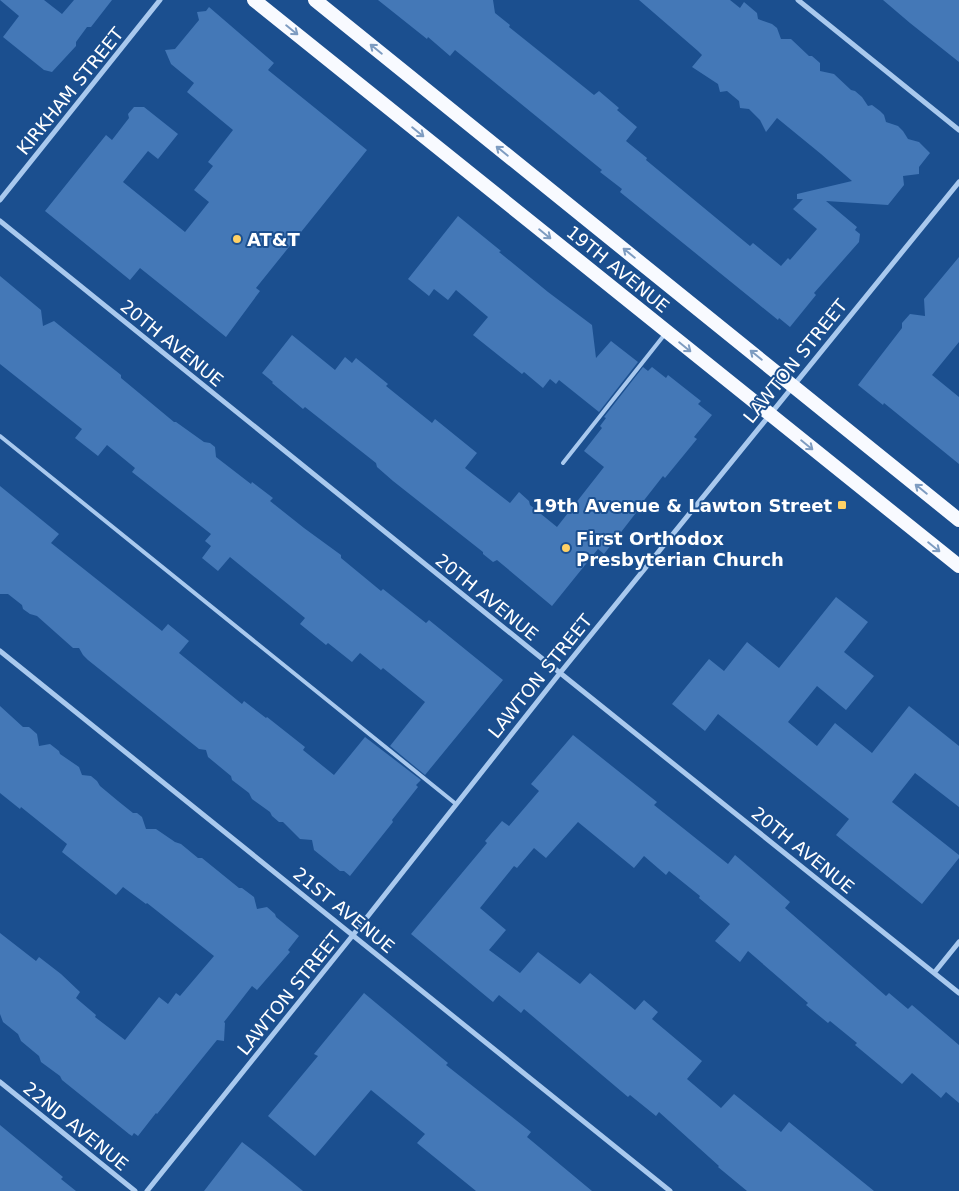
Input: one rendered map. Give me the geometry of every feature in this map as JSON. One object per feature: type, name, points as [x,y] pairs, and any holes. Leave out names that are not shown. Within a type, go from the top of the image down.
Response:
[{"type":"highway","name":"19TH AVENUE","points":[[254,0],[959,566]]},
{"type":"highway","name":"19TH AVENUE","points":[[315,0],[959,520]]},
{"type":"street","name":"KIRKHAM STREET","points":[[0,200],[160,0]]},
{"type":"street","points":[[798,0],[959,130]]},
{"type":"street","name":"LAWTON STREET","points":[[147,1191],[353,936],[560,673],[959,182]]},
{"type":"street","name":"20TH AVENUE","points":[[0,221],[959,993]]},
{"type":"street","name":"21ST AVENUE","points":[[0,651],[670,1191]]},
{"type":"street","points":[[934,972],[959,942]]},
{"type":"street","name":"22ND AVENUE","points":[[0,1082],[135,1191]]},
{"type":"lane","points":[[563,463],[667,332]]},
{"type":"lane","points":[[0,436],[456,804]]},
{"type":"building","points":[[0,0],[44,0],[62,14],[74,0],[112,0],[91,27],[87,27],[76,42],[76,46],[52,72],[44,70],[3,37],[19,16]]},
{"type":"building","points":[[378,0],[493,0],[495,13],[510,25],[509,27],[594,95],[599,91],[619,108],[617,110],[637,127],[626,141],[647,158],[646,160],[750,246],[753,243],[781,266],[788,258],[790,260],[817,229],[793,209],[803,199],[797,199],[797,194],[852,181],[777,118],[766,132],[760,120],[749,109],[740,108],[739,101],[727,91],[720,92],[718,84],[692,67],[702,55],[639,0],[730,0],[740,8],[744,2],[757,13],[758,19],[777,28],[781,39],[791,39],[809,56],[812,56],[820,63],[820,71],[834,74],[851,90],[862,97],[868,106],[872,105],[880,111],[884,115],[886,122],[898,126],[908,139],[919,142],[930,153],[919,167],[919,174],[903,176],[904,185],[888,205],[826,201],[857,227],[855,230],[860,234],[859,242],[814,293],[816,295],[790,327],[779,318],[778,320],[620,192],[622,189],[600,172],[602,170],[455,50],[450,56]]},
{"type":"building","points":[[883,0],[959,0],[959,62],[910,23]]},
{"type":"building","points":[[209,7],[274,63],[268,70],[367,150],[256,288],[260,291],[226,337],[140,268],[130,280],[45,211],[106,135],[112,140],[129,118],[128,114],[134,107],[144,107],[178,134],[158,159],[148,151],[123,182],[185,232],[209,202],[194,190],[213,166],[208,162],[233,130],[187,92],[194,83],[171,64],[165,50],[175,49],[199,20],[197,12],[206,11]]},
{"type":"building","points":[[458,216],[548,292],[592,325],[596,358],[611,341],[638,362],[599,412],[559,380],[556,384],[550,379],[543,388],[524,372],[522,374],[473,335],[488,317],[456,290],[448,300],[434,289],[429,296],[408,279]]},
{"type":"building","points":[[959,257],[959,342],[932,375],[959,397],[959,464],[884,403],[883,405],[858,385],[902,328],[902,323],[910,314],[925,316],[924,299]]},
{"type":"building","points":[[0,276],[41,310],[43,326],[54,321],[121,375],[121,378],[174,422],[215,447],[216,457],[273,498],[270,501],[341,555],[341,558],[381,591],[383,589],[426,623],[429,620],[503,680],[425,775],[390,746],[425,702],[383,668],[381,670],[360,653],[352,662],[328,643],[326,645],[300,624],[305,618],[230,557],[218,571],[202,558],[211,546],[205,541],[211,534],[132,472],[135,468],[107,445],[98,456],[75,438],[82,429],[0,364]]},
{"type":"building","points":[[292,335],[335,370],[345,357],[352,363],[356,358],[388,384],[386,386],[432,423],[435,419],[477,453],[465,468],[510,503],[519,492],[529,501],[530,505],[557,527],[604,467],[584,451],[602,428],[600,426],[606,418],[604,417],[643,367],[648,371],[652,367],[666,378],[668,375],[701,401],[698,404],[712,415],[694,437],[697,439],[665,478],[663,476],[604,554],[598,549],[552,606],[497,560],[493,562],[483,554],[483,552],[393,481],[377,467],[376,463],[305,407],[303,409],[262,373]]},
{"type":"building","points":[[0,486],[59,534],[51,543],[162,631],[168,624],[189,641],[179,653],[242,704],[244,701],[267,717],[305,747],[303,750],[334,775],[365,737],[421,780],[416,785],[418,787],[392,820],[393,822],[350,876],[344,871],[340,871],[314,850],[312,840],[300,839],[283,822],[279,822],[270,812],[252,799],[249,793],[208,757],[206,750],[199,749],[88,660],[79,648],[73,648],[37,616],[23,609],[22,605],[8,594],[0,594]]},
{"type":"building","points":[[836,597],[868,622],[844,652],[874,676],[846,710],[817,686],[788,722],[817,746],[835,723],[872,753],[909,706],[959,746],[959,807],[915,773],[892,802],[959,855],[959,858],[922,904],[836,835],[849,819],[718,714],[705,731],[672,704],[709,659],[724,671],[747,642],[779,668]]},
{"type":"building","points":[[0,706],[23,727],[29,727],[37,734],[39,746],[50,744],[60,754],[79,767],[82,775],[91,776],[118,801],[133,813],[137,813],[142,817],[146,829],[156,829],[181,844],[198,858],[202,858],[239,888],[242,888],[254,897],[257,909],[267,907],[299,936],[288,950],[290,952],[257,990],[252,986],[224,1022],[224,1041],[217,1040],[138,1136],[134,1133],[132,1136],[129,1134],[62,1080],[60,1076],[41,1062],[39,1056],[21,1041],[18,1034],[3,1022],[0,1014],[0,933],[36,961],[39,957],[61,974],[80,992],[76,998],[96,1015],[95,1017],[125,1040],[159,997],[168,1004],[176,993],[180,996],[214,956],[147,903],[123,887],[116,895],[62,852],[67,844],[21,807],[20,809],[0,793]]},
{"type":"building","points":[[573,735],[657,802],[654,805],[728,864],[735,855],[790,902],[785,908],[886,996],[889,993],[908,1009],[912,1005],[959,1045],[959,1103],[946,1092],[941,1098],[912,1073],[902,1084],[855,1045],[857,1043],[830,1021],[828,1023],[806,1005],[808,1003],[748,951],[740,962],[715,941],[730,924],[699,898],[700,896],[669,871],[666,875],[644,856],[634,868],[578,822],[546,858],[534,848],[517,868],[514,866],[480,908],[506,930],[489,950],[520,973],[538,952],[580,984],[590,973],[635,1010],[644,1000],[658,1012],[652,1019],[702,1061],[687,1079],[721,1108],[734,1094],[781,1132],[789,1122],[874,1191],[747,1191],[718,1167],[659,1112],[656,1116],[630,1095],[628,1097],[524,1009],[521,1013],[499,995],[493,1002],[411,934],[487,843],[485,841],[502,821],[509,826],[539,791],[531,784]]},
{"type":"building","points":[[364,993],[448,1063],[446,1065],[531,1132],[527,1137],[592,1191],[476,1191],[417,1143],[425,1134],[371,1090],[315,1156],[268,1116],[318,1056],[314,1054]]},
{"type":"building","points":[[0,1125],[63,1177],[61,1179],[76,1191],[0,1191]]},
{"type":"building","points":[[242,1142],[264,1159],[303,1191],[204,1191]]},
{"type":"place","name":"AT&T","points":[[237,239]]},
{"type":"place","name":"19th Avenue & Lawton Street","points":[[842,505]]},
{"type":"place","name":"First Orthodox Presbyterian Church","points":[[566,548]]}]
